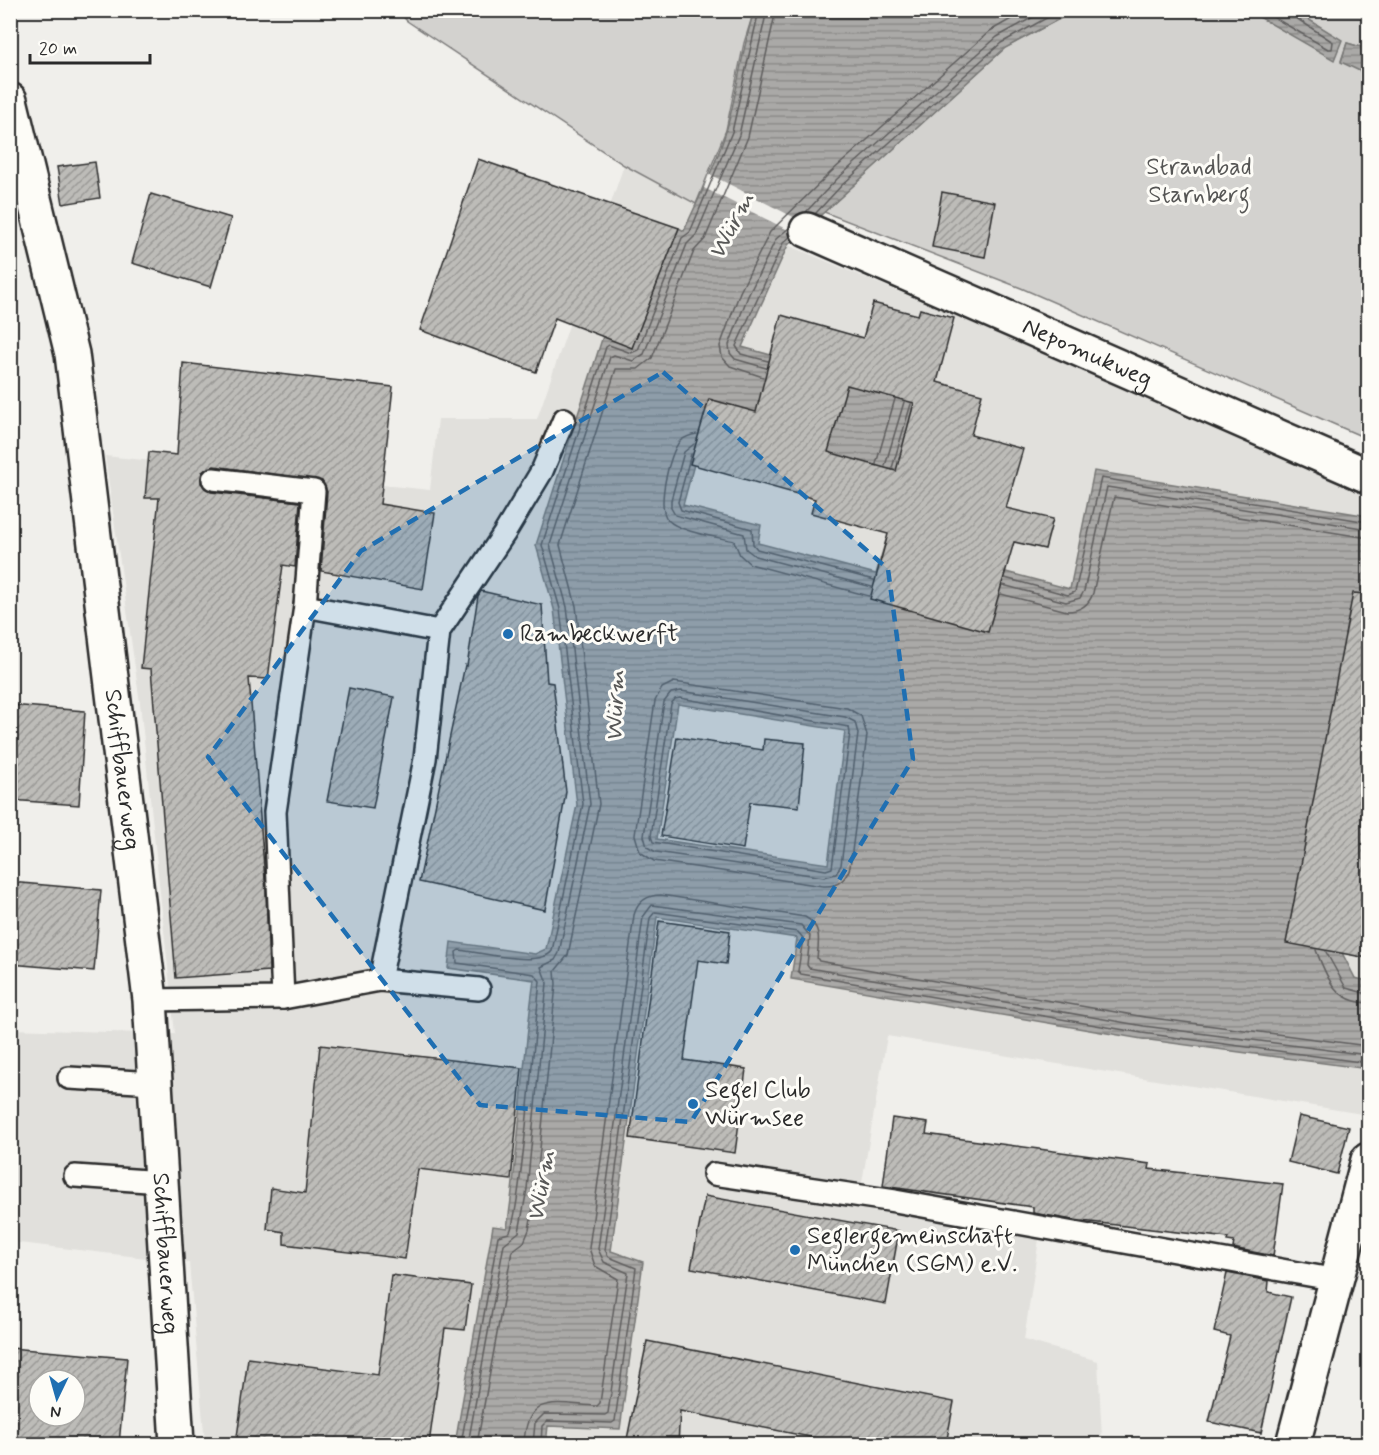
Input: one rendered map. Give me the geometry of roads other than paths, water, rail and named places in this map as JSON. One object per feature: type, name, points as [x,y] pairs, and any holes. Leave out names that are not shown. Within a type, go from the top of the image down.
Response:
[{"type":"street","name":"Schiffbauerweg","points":[[10,100],[72,354],[150,1000],[177,1444]]},
{"type":"street","name":"Nepomukweg","points":[[807,230],[1368,476]]},
{"type":"street","points":[[1293,1444],[1368,1160]]},
{"type":"lane","points":[[380,980],[425,759],[439,631],[542,471],[564,419]]},
{"type":"lane","points":[[213,479],[314,492],[305,606],[275,812],[283,998]]},
{"type":"lane","points":[[305,606],[439,631]]},
{"type":"lane","points":[[150,1000],[283,998],[380,980],[479,989]]},
{"type":"lane","points":[[69,1078],[156,1083]]},
{"type":"lane","points":[[714,1174],[895,1202],[1336,1281]]},
{"type":"lane","points":[[75,1176],[162,1182]]},
{"type":"water","name":"Würm","points":[[754,11],[1074,11],[1005,48],[788,245],[742,347],[853,378],[926,375],[886,511],[696,457],[683,505],[761,525],[758,543],[876,574],[886,540],[1070,589],[1094,471],[1368,516],[1368,784],[1337,943],[1355,978],[1368,981],[1368,1069],[1142,1039],[791,979],[797,938],[657,917],[611,1251],[643,1262],[620,1429],[548,1426],[546,1444],[455,1444],[493,1226],[507,1228],[534,980],[448,968],[451,942],[535,954],[546,949],[577,805],[554,609],[536,545],[603,336],[632,347],[679,228],[684,231],[713,167],[731,113]],"holes":[[[678,704],[845,731],[828,864],[657,839]]]},
{"type":"water","points":[[1249,11],[1295,11],[1342,40],[1334,60]]},
{"type":"water","points":[[1347,43],[1368,49],[1368,75],[1341,62]]},
{"type":"place","name":"Rambeckwerft","points":[[508,634]]},
{"type":"place","name":"Segel Club Würmsee","points":[[693,1104]]},
{"type":"place","name":"Seglergemeinschaft München (SGM) e.V.","points":[[795,1250]]},
{"type":"park label","name":"Strandbad Starnberg","points":[[1199,181]]}]
